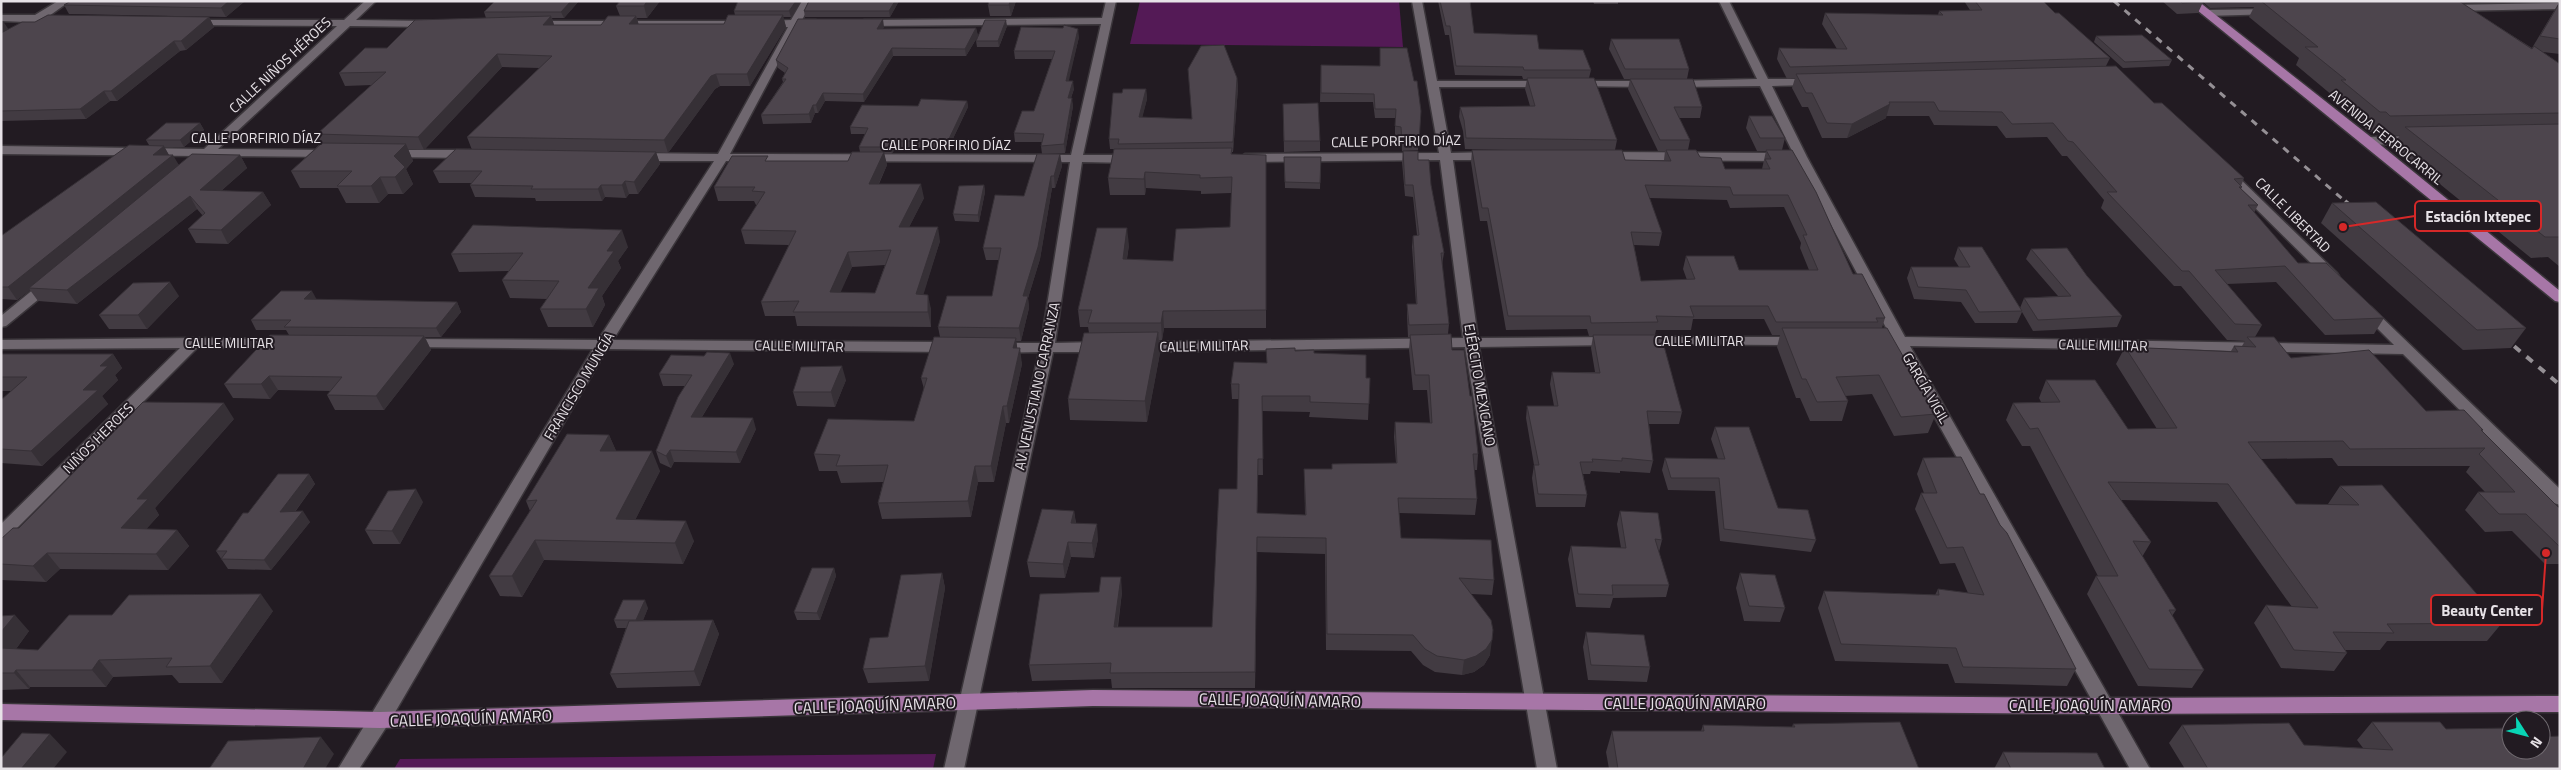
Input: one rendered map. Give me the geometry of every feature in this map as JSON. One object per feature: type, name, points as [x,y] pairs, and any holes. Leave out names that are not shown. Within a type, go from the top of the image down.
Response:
[{"type":"main road","name":"AVENIDA FERROCARRIL","points":[[2191,1],[2368,141],[2560,298]]},
{"type":"main road","name":"CALLE JOAQUÍN AMARO","points":[[1,712],[380,720],[1092,698],[2106,706],[2560,704]]},
{"type":"street","points":[[1,42],[65,1]]},
{"type":"street","name":"CALLE NIÑOS HÉROES","points":[[192,166],[371,1]]},
{"type":"street","name":"FRANCISCO MUNGÍA","points":[[348,769],[380,720],[603,344],[721,159],[807,1]]},
{"type":"street","name":"AV. VENUSTIANO CARRANZA","points":[[954,769],[967,702],[1048,348],[1076,160],[1111,1]]},
{"type":"street","name":"EJÉRCITO MEXICANO","points":[[1417,1],[1431,84],[1446,156],[1471,342],[1547,769]]},
{"type":"street","name":"GARCÍA VIGIL","points":[[1724,1],[1801,157],[1900,341],[2140,769]]},
{"type":"street","points":[[2460,18],[2439,7],[2560,6]]},
{"type":"street","points":[[2206,13],[2285,11]]},
{"type":"street","points":[[1,18],[76,20]]},
{"type":"street","points":[[853,23],[1107,21]]},
{"type":"street","points":[[176,22],[445,24]]},
{"type":"street","points":[[525,24],[823,23]]},
{"type":"street","points":[[1431,84],[1766,84],[1825,82]]},
{"type":"street","points":[[2368,141],[2426,140]]},
{"type":"street","name":"CALLE PORFIRIO DÍAZ","points":[[1,150],[346,154]]},
{"type":"street","points":[[375,154],[484,154]]},
{"type":"street","name":"CALLE PORFIRIO DÍAZ","points":[[1232,158],[1505,156]]},
{"type":"street","points":[[1594,156],[1801,157]]},
{"type":"street","name":"CALLE PORFIRIO DÍAZ","points":[[622,157],[721,159],[1144,159]]},
{"type":"street","name":"CALLE LIBERTAD","points":[[2216,163],[2342,287]]},
{"type":"street","points":[[1,323],[62,273]]},
{"type":"street","points":[[2357,301],[2560,499]]},
{"type":"street","name":"CALLE MILITAR","points":[[394,343],[1048,348],[1471,342],[1810,341]]},
{"type":"street","name":"CALLE MILITAR","points":[[1860,341],[2406,350]]},
{"type":"street","name":"CALLE MILITAR","points":[[1,345],[195,342],[295,343]]},
{"type":"street","name":"NIÑOS HEROES","points":[[1,534],[195,342]]},
{"type":"shaded area","points":[[1140,1],[1399,1],[1403,47],[1130,44]]},
{"type":"shaded area","points":[[936,754],[933,769],[394,769],[400,759]]},
{"type":"building","points":[[71,1],[229,1],[221,8],[64,5]]},
{"type":"building","points":[[495,1],[571,1],[561,12],[484,12]]},
{"type":"building","points":[[620,1],[647,1],[644,6],[616,6]]},
{"type":"building","points":[[738,1],[796,1],[789,11],[734,11]]},
{"type":"building","points":[[809,1],[895,1],[889,11],[804,11]]},
{"type":"building","points":[[989,1],[1010,1],[1009,5],[988,5]]},
{"type":"building","points":[[1440,1],[1470,1],[1474,33],[1537,35],[1539,49],[1583,50],[1591,70],[1524,70],[1523,67],[1456,66],[1450,26],[1446,26]]},
{"type":"building","points":[[1975,1],[2043,1],[2110,58],[1790,67],[1779,48],[1847,49],[1825,13],[1943,15],[1939,11],[1982,10]]},
{"type":"building","points":[[2180,1],[2202,1],[2203,2],[2182,3]]},
{"type":"building","points":[[2261,1],[2459,1],[2532,49],[2534,46],[2560,64],[2560,113],[2390,116],[2386,112],[2380,112],[2341,80],[2346,80],[2305,47],[2318,47]]},
{"type":"building","points":[[2560,2],[2560,39],[2540,36]]},
{"type":"building","points":[[48,15],[209,17],[181,41],[174,41],[111,91],[104,91],[80,109],[1,111],[1,33],[22,22],[35,22]]},
{"type":"building","points":[[728,15],[783,15],[747,74],[716,74],[711,76],[664,140],[467,137],[552,56],[497,54],[418,137],[317,134],[386,72],[339,73],[365,48],[387,48],[415,20],[551,16],[543,25],[601,25],[608,16],[636,16],[629,24],[724,24]]},
{"type":"building","points":[[798,19],[883,19],[877,29],[976,28],[965,49],[892,48],[863,94],[823,93],[816,105],[813,105],[809,114],[761,115],[786,79],[782,79],[788,68],[776,60]]},
{"type":"building","points":[[985,20],[1006,20],[998,41],[976,41]]},
{"type":"building","points":[[1064,25],[1078,29],[1066,81],[1073,81],[1068,98],[1072,98],[1064,144],[1041,146],[1044,134],[1014,133],[1022,111],[1034,111],[1055,51],[1014,51],[1021,27],[1063,28]]},
{"type":"building","points":[[2142,35],[2172,60],[2125,62],[2096,36]]},
{"type":"building","points":[[1611,39],[1679,39],[1689,69],[1625,69]]},
{"type":"building","points":[[1224,45],[1237,78],[1233,142],[1118,144],[1119,139],[1109,139],[1113,93],[1122,93],[1123,89],[1146,89],[1139,117],[1192,119],[1188,69],[1201,46]]},
{"type":"building","points":[[1380,48],[1407,48],[1414,81],[1417,81],[1421,111],[1419,142],[1402,142],[1401,127],[1395,126],[1396,109],[1375,109],[1374,94],[1321,93],[1321,65],[1380,66]]},
{"type":"building","points":[[2116,66],[2154,103],[2162,103],[2244,178],[2234,179],[2242,187],[2239,187],[2258,205],[2248,205],[2298,263],[2326,263],[2384,318],[2334,320],[2285,266],[2215,270],[2262,325],[2235,324],[2189,271],[2182,271],[2107,192],[2117,192],[2073,142],[2068,141],[2053,123],[2012,124],[2002,112],[1939,111],[1934,102],[1889,102],[1890,104],[1852,124],[1827,123],[1812,93],[1806,93],[1796,74]]},
{"type":"building","points":[[1527,78],[1594,78],[1617,140],[1466,138],[1460,107],[1535,106]]},
{"type":"building","points":[[1630,79],[1693,79],[1702,107],[1674,107],[1690,140],[1660,140]]},
{"type":"building","points":[[921,99],[967,101],[948,141],[894,141],[891,147],[859,147],[868,128],[850,127],[862,105],[918,106]]},
{"type":"building","points":[[1318,103],[1320,141],[1284,141],[1283,104]]},
{"type":"building","points":[[1749,116],[1772,116],[1785,138],[1760,138]]},
{"type":"building","points":[[166,123],[200,123],[180,140],[146,140]]},
{"type":"building","points":[[2560,124],[2560,237],[2545,237],[2405,127]]},
{"type":"building","points":[[322,143],[406,144],[394,156],[405,167],[395,177],[380,177],[371,186],[337,186],[352,171],[291,171]]},
{"type":"building","points":[[129,145],[164,146],[153,155],[173,155],[8,287],[1,287],[1,236]]},
{"type":"building","points":[[1232,148],[1231,154],[1266,155],[1266,310],[1163,311],[1161,323],[1088,323],[1092,310],[1078,310],[1097,228],[1127,228],[1123,259],[1173,261],[1176,229],[1230,227],[1232,177],[1200,178],[1200,175],[1145,172],[1144,179],[1108,178],[1114,149]]},
{"type":"building","points":[[456,149],[656,152],[634,182],[625,181],[622,185],[601,185],[598,189],[531,189],[533,186],[470,185],[482,171],[433,171]]},
{"type":"building","points":[[1472,150],[1622,150],[1625,160],[1671,161],[1666,150],[1696,150],[1700,157],[1721,158],[1725,169],[1770,169],[1765,159],[1771,159],[1766,150],[1792,150],[1816,192],[1853,274],[1862,274],[1885,318],[1876,318],[1878,322],[1776,322],[1768,306],[1690,306],[1694,317],[1656,316],[1658,322],[1591,323],[1590,316],[1508,316],[1488,208],[1482,208]],"holes":[[[1645,185],[1730,187],[1733,195],[1788,195],[1807,235],[1803,235],[1818,270],[1739,270],[1734,256],[1686,256],[1695,279],[1641,281],[1631,232],[1662,233]]]},
{"type":"building","points":[[1403,151],[1418,151],[1418,160],[1429,160],[1431,185],[1444,253],[1441,253],[1449,324],[1409,325],[1407,304],[1417,304],[1413,236],[1419,235],[1413,185],[1405,185]]},
{"type":"building","points":[[852,152],[884,152],[869,184],[921,184],[899,227],[938,227],[916,294],[928,295],[928,312],[793,312],[799,301],[761,302],[796,231],[741,230],[765,192],[752,191],[755,187],[714,187],[732,156],[768,156],[765,161],[848,161]],"holes":[[[891,250],[875,293],[830,292],[848,252]]]},
{"type":"building","points":[[192,154],[240,155],[200,190],[263,192],[221,230],[188,229],[205,213],[190,196],[67,290],[29,288]]},
{"type":"building","points":[[1037,154],[1060,154],[1054,176],[1051,176],[1038,247],[1023,296],[1028,296],[1019,328],[938,327],[947,296],[992,296],[1001,248],[983,248],[995,195],[1024,196]]},
{"type":"building","points":[[1284,157],[1321,157],[1320,183],[1285,182]]},
{"type":"building","points":[[984,185],[978,215],[953,214],[959,186]]},
{"type":"building","points":[[2376,202],[2526,328],[2477,330],[2332,203]]},
{"type":"building","points":[[473,225],[622,230],[607,251],[614,251],[588,288],[599,288],[586,309],[540,309],[559,281],[502,280],[523,253],[451,254]]},
{"type":"building","points":[[1958,247],[1982,247],[2022,311],[1979,312],[1966,290],[1918,287],[1911,267],[1970,267]]},
{"type":"building","points":[[2067,248],[2087,276],[2122,316],[2038,320],[2024,298],[2071,296],[2031,249]]},
{"type":"building","points":[[170,282],[138,315],[99,315],[133,283]]},
{"type":"building","points":[[281,291],[312,291],[304,299],[457,302],[436,328],[284,327],[291,320],[251,320]]},
{"type":"building","points":[[1782,328],[1887,328],[1936,414],[1901,417],[1879,375],[1836,377],[1848,401],[1817,402],[1806,379],[1802,379]]},
{"type":"building","points":[[1158,332],[1145,401],[1068,399],[1084,333]]},
{"type":"building","points":[[1451,334],[1452,350],[1464,350],[1470,396],[1472,396],[1478,454],[1473,454],[1477,499],[1398,498],[1401,538],[1491,540],[1494,580],[1459,578],[1491,620],[1492,640],[1486,649],[1476,656],[1464,660],[1437,656],[1425,649],[1413,635],[1327,634],[1326,538],[1257,537],[1255,672],[1110,673],[1111,663],[1029,665],[1040,594],[1099,592],[1101,577],[1121,577],[1114,627],[1212,627],[1219,489],[1237,489],[1239,384],[1231,384],[1234,362],[1267,363],[1266,349],[1295,348],[1295,351],[1314,350],[1314,353],[1366,355],[1366,378],[1370,378],[1369,404],[1310,402],[1310,396],[1262,396],[1263,459],[1258,459],[1257,513],[1306,515],[1304,469],[1332,469],[1332,464],[1397,463],[1395,422],[1432,423],[1429,375],[1415,375],[1410,335]]},
{"type":"building","points":[[270,335],[424,336],[376,396],[327,395],[342,377],[269,376],[261,384],[224,384]]},
{"type":"building","points":[[1593,335],[1661,335],[1682,412],[1647,411],[1653,461],[1622,458],[1622,461],[1592,459],[1593,462],[1580,462],[1587,495],[1538,494],[1534,465],[1539,465],[1527,406],[1558,406],[1552,372],[1600,373]]},
{"type":"building","points":[[934,337],[1016,338],[1013,348],[1020,348],[1007,406],[1003,406],[991,466],[975,466],[968,501],[878,503],[888,465],[836,466],[840,455],[814,454],[828,419],[914,421],[927,378],[921,378]]},
{"type":"building","points":[[2247,337],[2274,337],[2291,358],[2369,350],[2426,411],[2464,410],[2483,430],[2481,430],[2560,509],[2560,547],[2526,514],[2499,514],[2478,492],[2515,492],[2479,454],[2485,448],[2350,449],[2343,441],[2248,442],[2296,504],[2359,505],[2340,486],[2382,485],[2502,623],[2387,624],[2394,633],[2333,632],[2347,653],[2294,650],[2266,605],[2318,608],[2228,484],[2108,482],[2151,542],[2133,541],[2176,610],[2169,610],[2204,670],[2149,669],[2096,576],[2118,576],[2038,428],[2030,429],[2013,403],[2060,402],[2046,380],[2095,380],[2128,429],[2177,428],[2125,347],[2238,352],[2234,346],[2256,347]]},
{"type":"building","points":[[707,352],[730,353],[691,417],[753,418],[736,452],[670,450],[666,456],[656,451],[678,397],[692,375],[659,374],[671,355],[704,356]]},
{"type":"building","points":[[1,354],[113,354],[100,366],[108,366],[83,390],[98,390],[31,451],[1,449],[1,400],[27,377],[1,377]]},
{"type":"building","points":[[842,366],[831,392],[793,392],[801,367]]},
{"type":"building","points":[[143,402],[224,403],[137,499],[148,499],[121,528],[177,530],[156,554],[47,553],[33,566],[1,564],[1,539],[13,528],[19,528]]},
{"type":"building","points":[[1715,427],[1749,427],[1778,508],[1808,510],[1816,540],[1724,529],[1719,478],[1671,478],[1665,458],[1725,459]]},
{"type":"building","points":[[567,434],[609,435],[600,451],[652,451],[616,519],[686,521],[675,543],[535,540],[512,576],[489,576],[537,500],[526,501]]},
{"type":"building","points":[[1961,457],[1980,494],[1984,494],[2000,525],[2007,533],[2076,669],[1963,667],[1956,648],[1841,644],[1824,591],[1939,595],[1938,589],[1984,595],[1963,547],[1947,548],[1921,493],[1937,493],[1923,458]]},
{"type":"building","points":[[278,474],[309,474],[280,512],[303,511],[264,560],[221,559],[227,551],[216,551],[243,513],[248,513]]},
{"type":"building","points":[[416,489],[392,531],[365,530],[388,491]]},
{"type":"building","points":[[1042,509],[1074,511],[1071,523],[1097,524],[1092,543],[1068,542],[1063,564],[1027,562]]},
{"type":"building","points":[[1620,511],[1658,513],[1662,540],[1655,539],[1669,585],[1612,585],[1613,595],[1578,594],[1571,546],[1626,548]]},
{"type":"building","points":[[812,568],[834,568],[817,613],[794,612]]},
{"type":"building","points":[[942,573],[925,666],[863,669],[870,638],[888,637],[901,575]]},
{"type":"building","points":[[1740,573],[1775,575],[1785,608],[1749,606]]},
{"type":"building","points":[[261,594],[210,666],[166,667],[172,658],[99,660],[92,670],[16,670],[14,673],[1,673],[1,648],[38,650],[69,615],[112,615],[129,595]]},
{"type":"building","points":[[623,600],[645,600],[636,620],[614,620]]},
{"type":"building","points":[[15,615],[1,632],[1,616]]},
{"type":"building","points":[[713,620],[694,671],[610,674],[629,621]]},
{"type":"building","points":[[1586,632],[1644,635],[1650,667],[1591,665]]},
{"type":"building","points":[[1900,722],[1919,769],[1618,769],[1612,731],[1704,731],[1703,725],[1795,727],[1793,724]]},
{"type":"building","points":[[2372,722],[2440,722],[2446,729],[2501,728],[2501,760],[2551,760],[2551,736],[2560,736],[2560,769],[2208,769],[2182,725],[2289,723],[2304,745],[2393,750]]},
{"type":"building","points":[[22,733],[50,734],[21,769],[1,769],[1,757]]},
{"type":"building","points":[[321,737],[303,769],[209,769],[228,741]]},
{"type":"building","points":[[2003,752],[2097,753],[2105,769],[2011,769]]},
{"type":"railway","points":[[2114,1],[2346,202]]},
{"type":"railway","points":[[2345,201],[2358,212]]},
{"type":"railway","points":[[2502,336],[2560,385]]},
{"type":"place","name":"Estación Ixtepec","points":[[2343,227]]},
{"type":"place","name":"Beauty Center","points":[[2546,553]]}]
